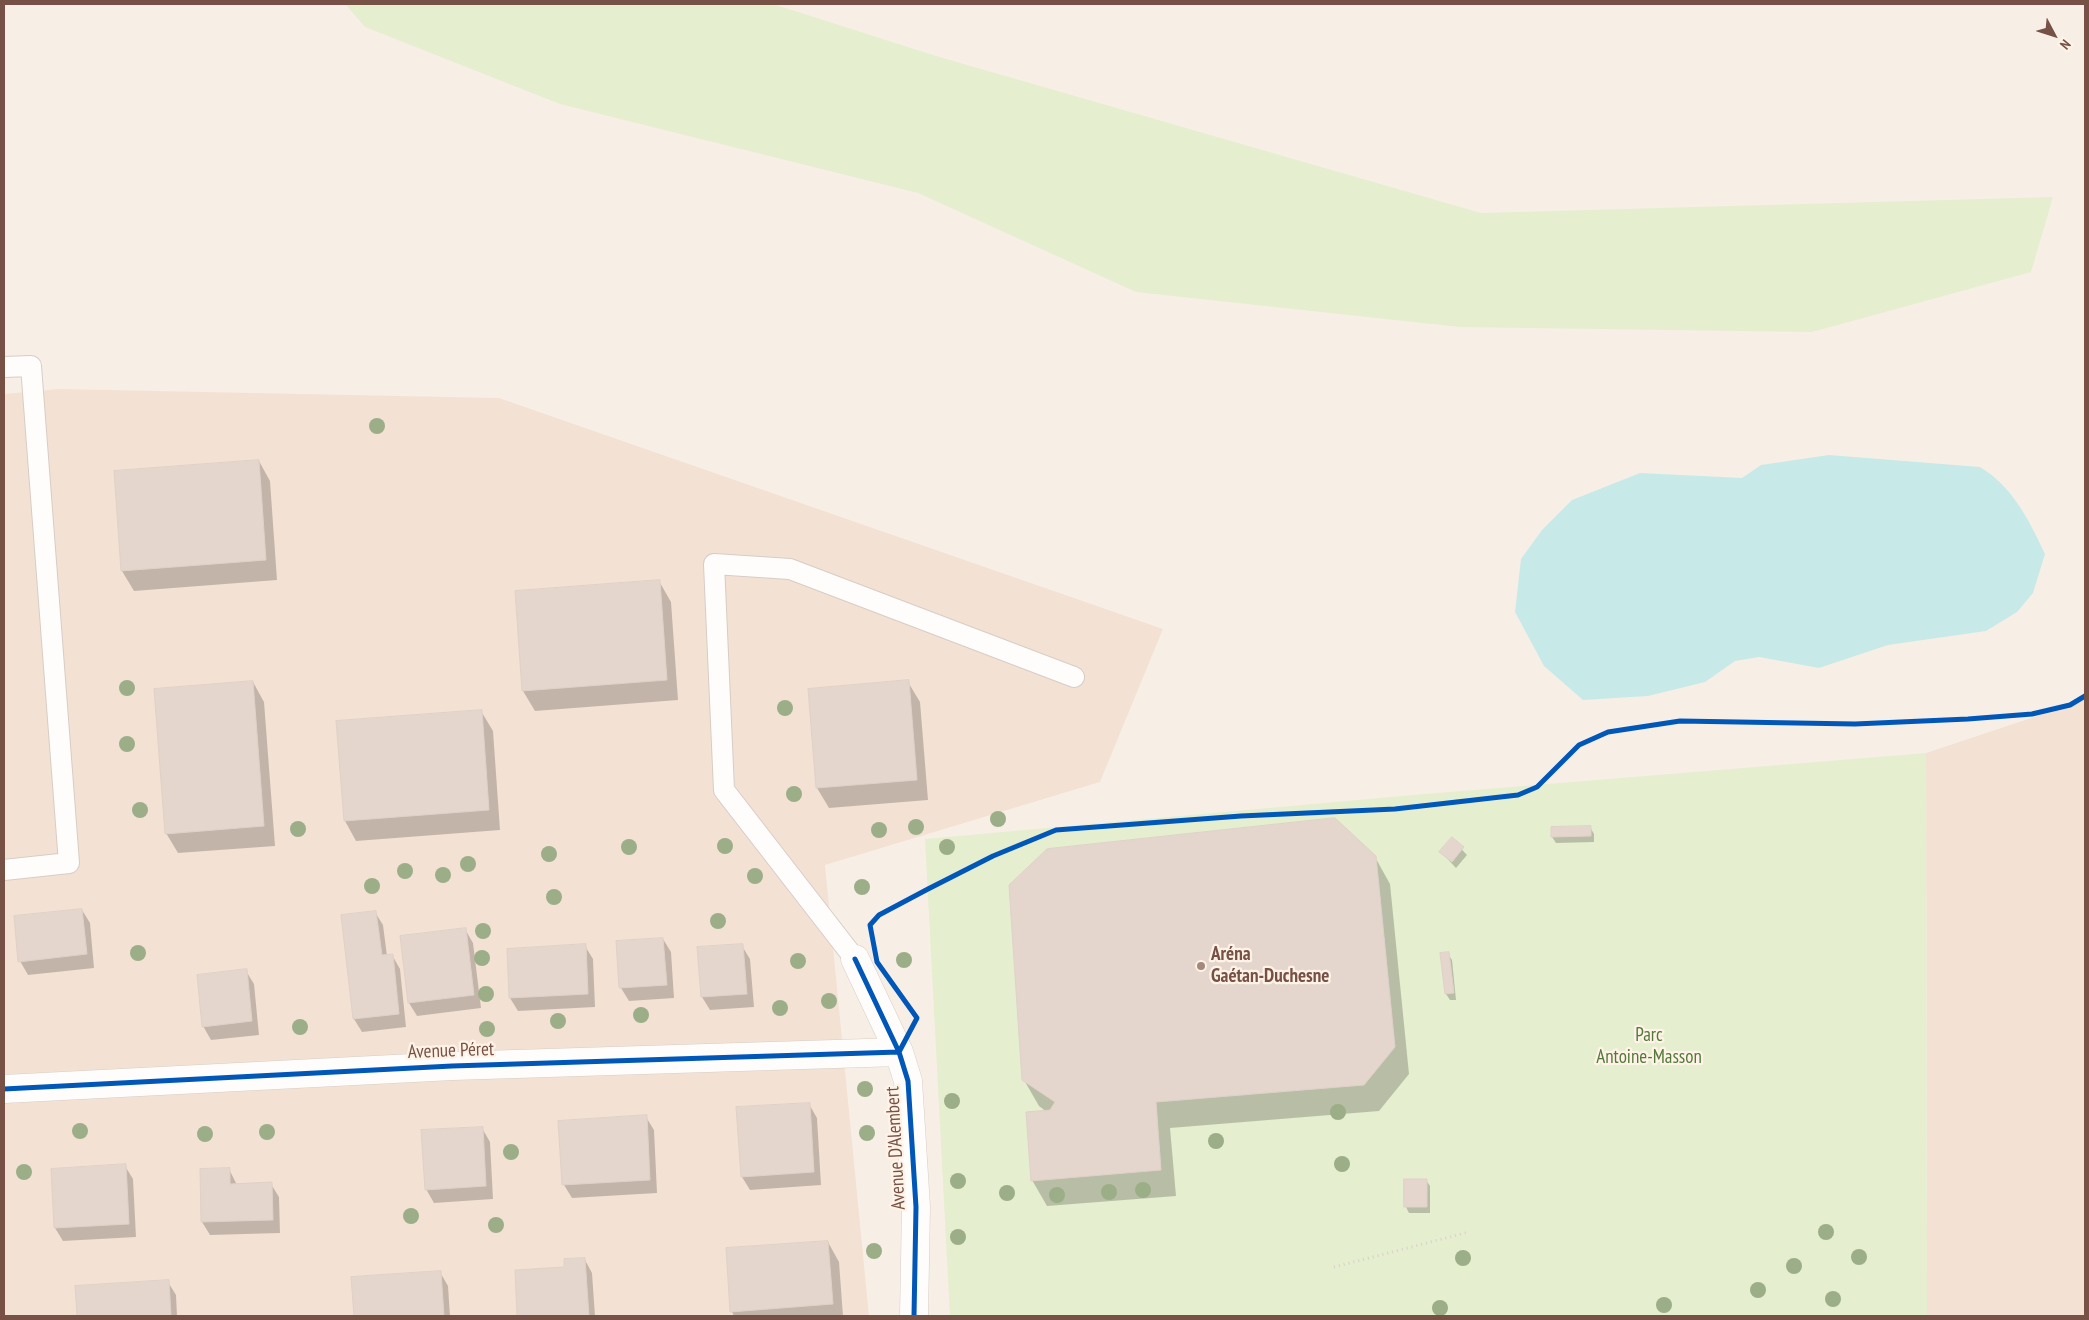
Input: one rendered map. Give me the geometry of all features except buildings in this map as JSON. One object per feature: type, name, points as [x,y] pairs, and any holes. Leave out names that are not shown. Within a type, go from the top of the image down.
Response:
[{"type":"street","name":"Avenue D'Alembert","points":[[855,959],[899,1052],[908,1081],[916,1207],[914,1316]]},
{"type":"street","name":"Avenue Péret","points":[[4,1089],[452,1066],[899,1052]]},
{"type":"lane","points":[[4,367],[31,366],[70,863],[4,870]]},
{"type":"lane","points":[[855,959],[724,790],[714,564],[790,569],[1074,677]]},
{"type":"path","points":[[1334,1267],[1469,1232]]},
{"type":"shaded area","points":[[59,389],[499,398],[1163,629],[1100,782],[825,865],[869,1316],[4,1316],[4,394]]},
{"type":"shaded area","points":[[2085,700],[2085,1316],[1927,1316],[1926,753]]},
{"type":"green space","points":[[345,4],[773,4],[936,56],[1481,213],[2053,197],[2031,272],[1812,332],[1460,327],[1136,292],[918,193],[560,104],[365,27]]},
{"type":"green space","name":"Parc Antoine-Masson","points":[[1926,753],[1927,1316],[950,1316],[925,839],[1413,795]]},
{"type":"water","points":[[1829,455],[1980,467],[1992,475],[2019,505],[2045,554],[2033,593],[2017,612],[1986,631],[1888,645],[1819,668],[1759,657],[1735,661],[1705,682],[1648,696],[1583,700],[1544,666],[1515,612],[1521,559],[1542,530],[1572,500],[1640,473],[1742,478],[1761,465]]},
{"type":"cycle path","points":[[4,1089],[452,1066],[899,1052],[917,1018],[877,962],[870,925],[879,915],[928,889],[993,856],[1056,830],[1241,816],[1395,809],[1518,795],[1537,787],[1579,745],[1608,732],[1680,721],[1855,724],[1968,719],[2032,714],[2070,705],[2085,696]]},
{"type":"cycle path","points":[[855,959],[899,1052],[908,1081],[916,1207],[914,1316]]},
{"type":"place","name":"Aréna Gaétan-Duchesne","points":[[1201,966]]}]
